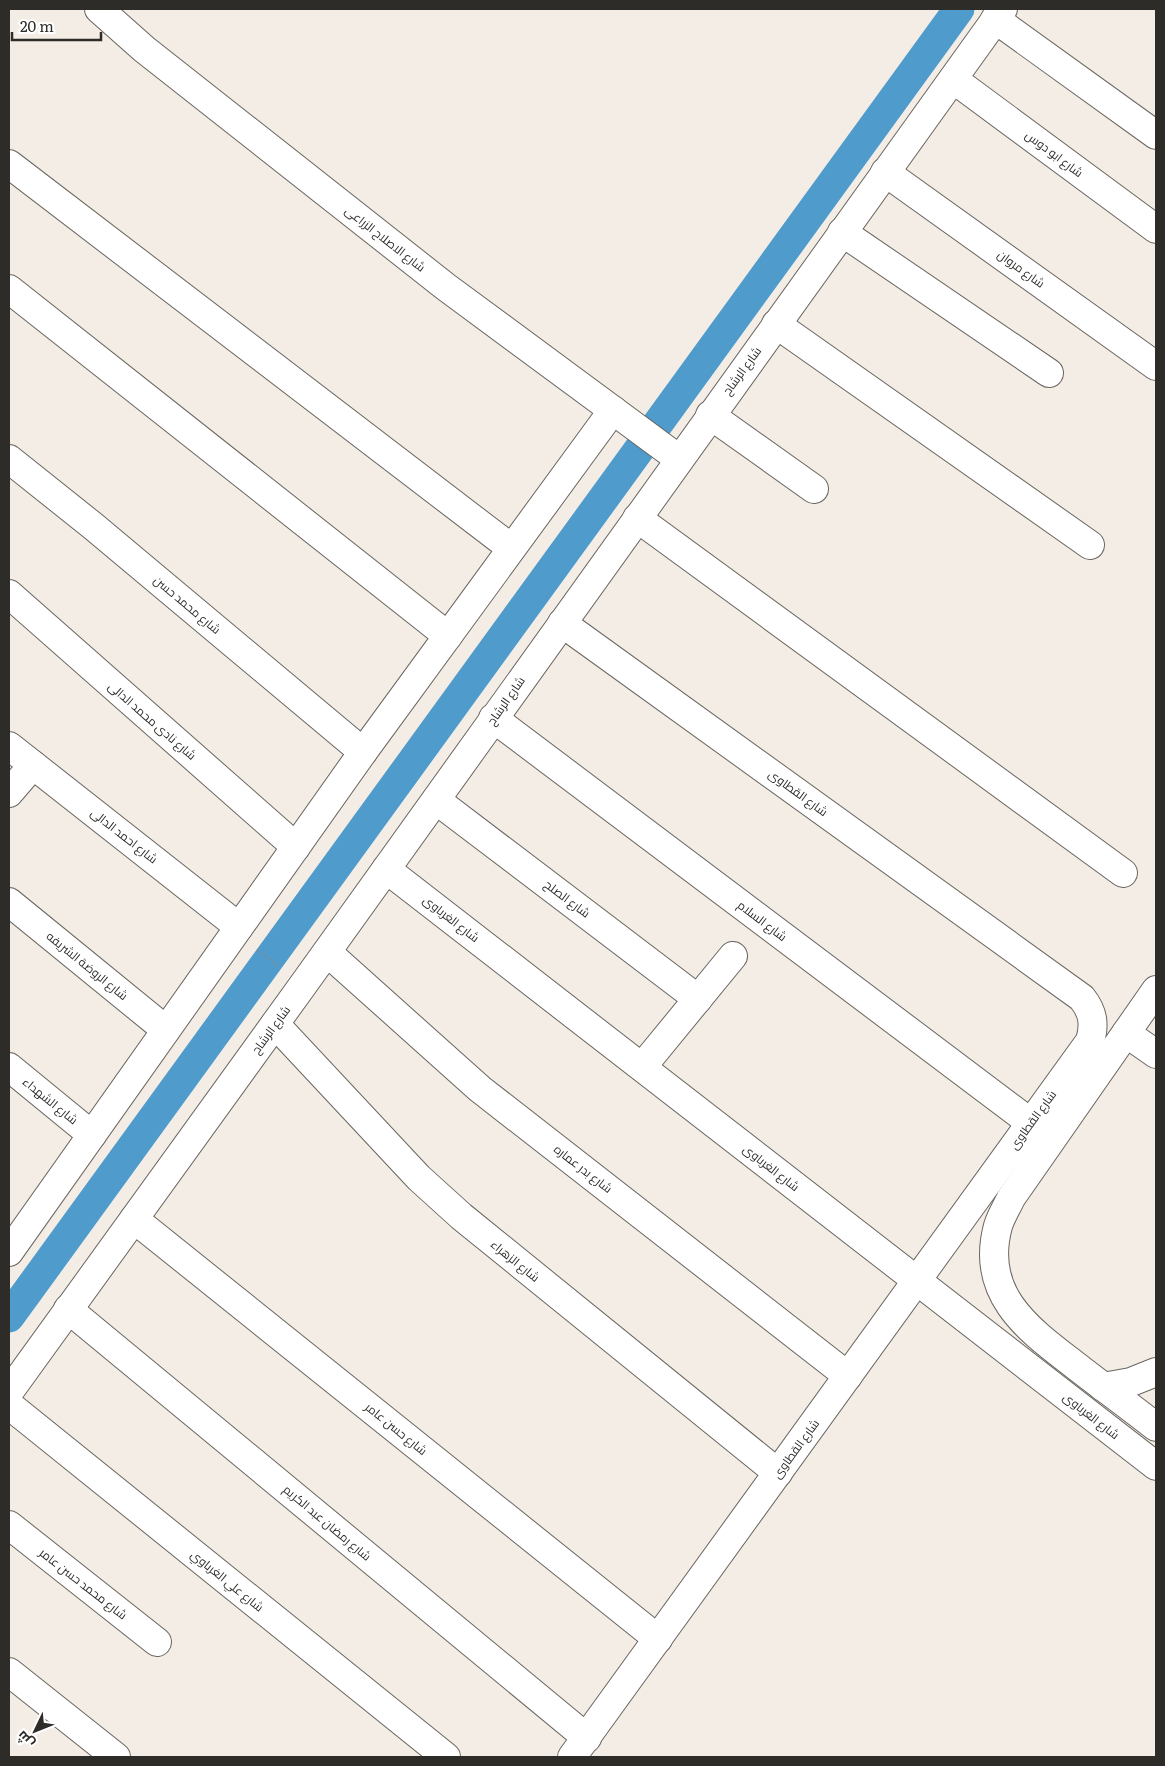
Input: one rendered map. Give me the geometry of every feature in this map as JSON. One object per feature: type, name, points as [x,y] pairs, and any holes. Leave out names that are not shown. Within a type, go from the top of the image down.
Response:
[{"type":"street","name":"شارع الاصلاح الزراعى","points":[[99,9],[144,48],[446,287],[679,458]]},
{"type":"street","points":[[999,14],[1156,135]]},
{"type":"street","name":"شارع الرشاح","points":[[9,1392],[327,952],[679,458],[999,14]]},
{"type":"street","name":"شارع ابو دوس","points":[[953,79],[1156,229]]},
{"type":"street","points":[[9,164],[512,548]]},
{"type":"street","name":"شارع مروان","points":[[885,172],[1156,366]]},
{"type":"street","points":[[842,232],[1049,374]]},
{"type":"street","points":[[9,290],[448,636]]},
{"type":"street","points":[[776,324],[1090,545]]},
{"type":"street","points":[[10,1249],[363,752],[613,410]]},
{"type":"street","points":[[710,415],[814,489]]},
{"type":"street","name":"شارع محمد حسن","points":[[9,459],[93,526],[363,752]]},
{"type":"street","points":[[637,518],[1123,873]]},
{"type":"street","name":"شارع نادى محمد الدالى","points":[[9,594],[296,847]]},
{"type":"street","name":"شارع القطاوى","points":[[562,623],[1082,998],[1093,1018],[1094,1029],[1090,1041],[579,1747]]},
{"type":"street","name":"شارع السلام","points":[[494,718],[1030,1123]]},
{"type":"street","name":"شارع احمد الدالى","points":[[9,746],[237,930]]},
{"type":"street","points":[[9,793],[33,765]]},
{"type":"street","name":"شارع الصلح","points":[[436,800],[698,999]]},
{"type":"street","name":"شارع الغرباوى","points":[[386,869],[1156,1466]]},
{"type":"street","name":"شارع الروضة الشريفه","points":[[9,902],[166,1030]]},
{"type":"street","name":"شارع بدر عماره","points":[[327,952],[480,1089],[848,1376]]},
{"type":"street","points":[[642,1067],[733,956]]},
{"type":"street","points":[[1156,990],[1011,1198],[998,1225],[994,1255],[999,1285],[1013,1312],[1034,1334],[1156,1427]]},
{"type":"street","name":"شارع الزهراء","points":[[275,1024],[419,1178],[461,1216],[778,1473]]},
{"type":"street","points":[[1126,1033],[1156,1054]]},
{"type":"street","name":"شارع الشهداء","points":[[9,1067],[92,1135]]},
{"type":"street","name":"شارع حسن عامر","points":[[134,1219],[658,1639]]},
{"type":"street","name":"شارع رمضان عبد الكريم","points":[[68,1309],[579,1747]]},
{"type":"street","points":[[1103,1386],[1131,1382],[1156,1372]]},
{"type":"street","name":"شارع علي الغرباوي","points":[[9,1405],[446,1757]]},
{"type":"street","name":"شارع محمد حسن عامر","points":[[9,1525],[157,1642]]},
{"type":"street","points":[[9,1672],[116,1757]]},
{"type":"path","points":[[237,930],[303,985]]},
{"type":"waterway","points":[[9,1317],[959,9]]}]
